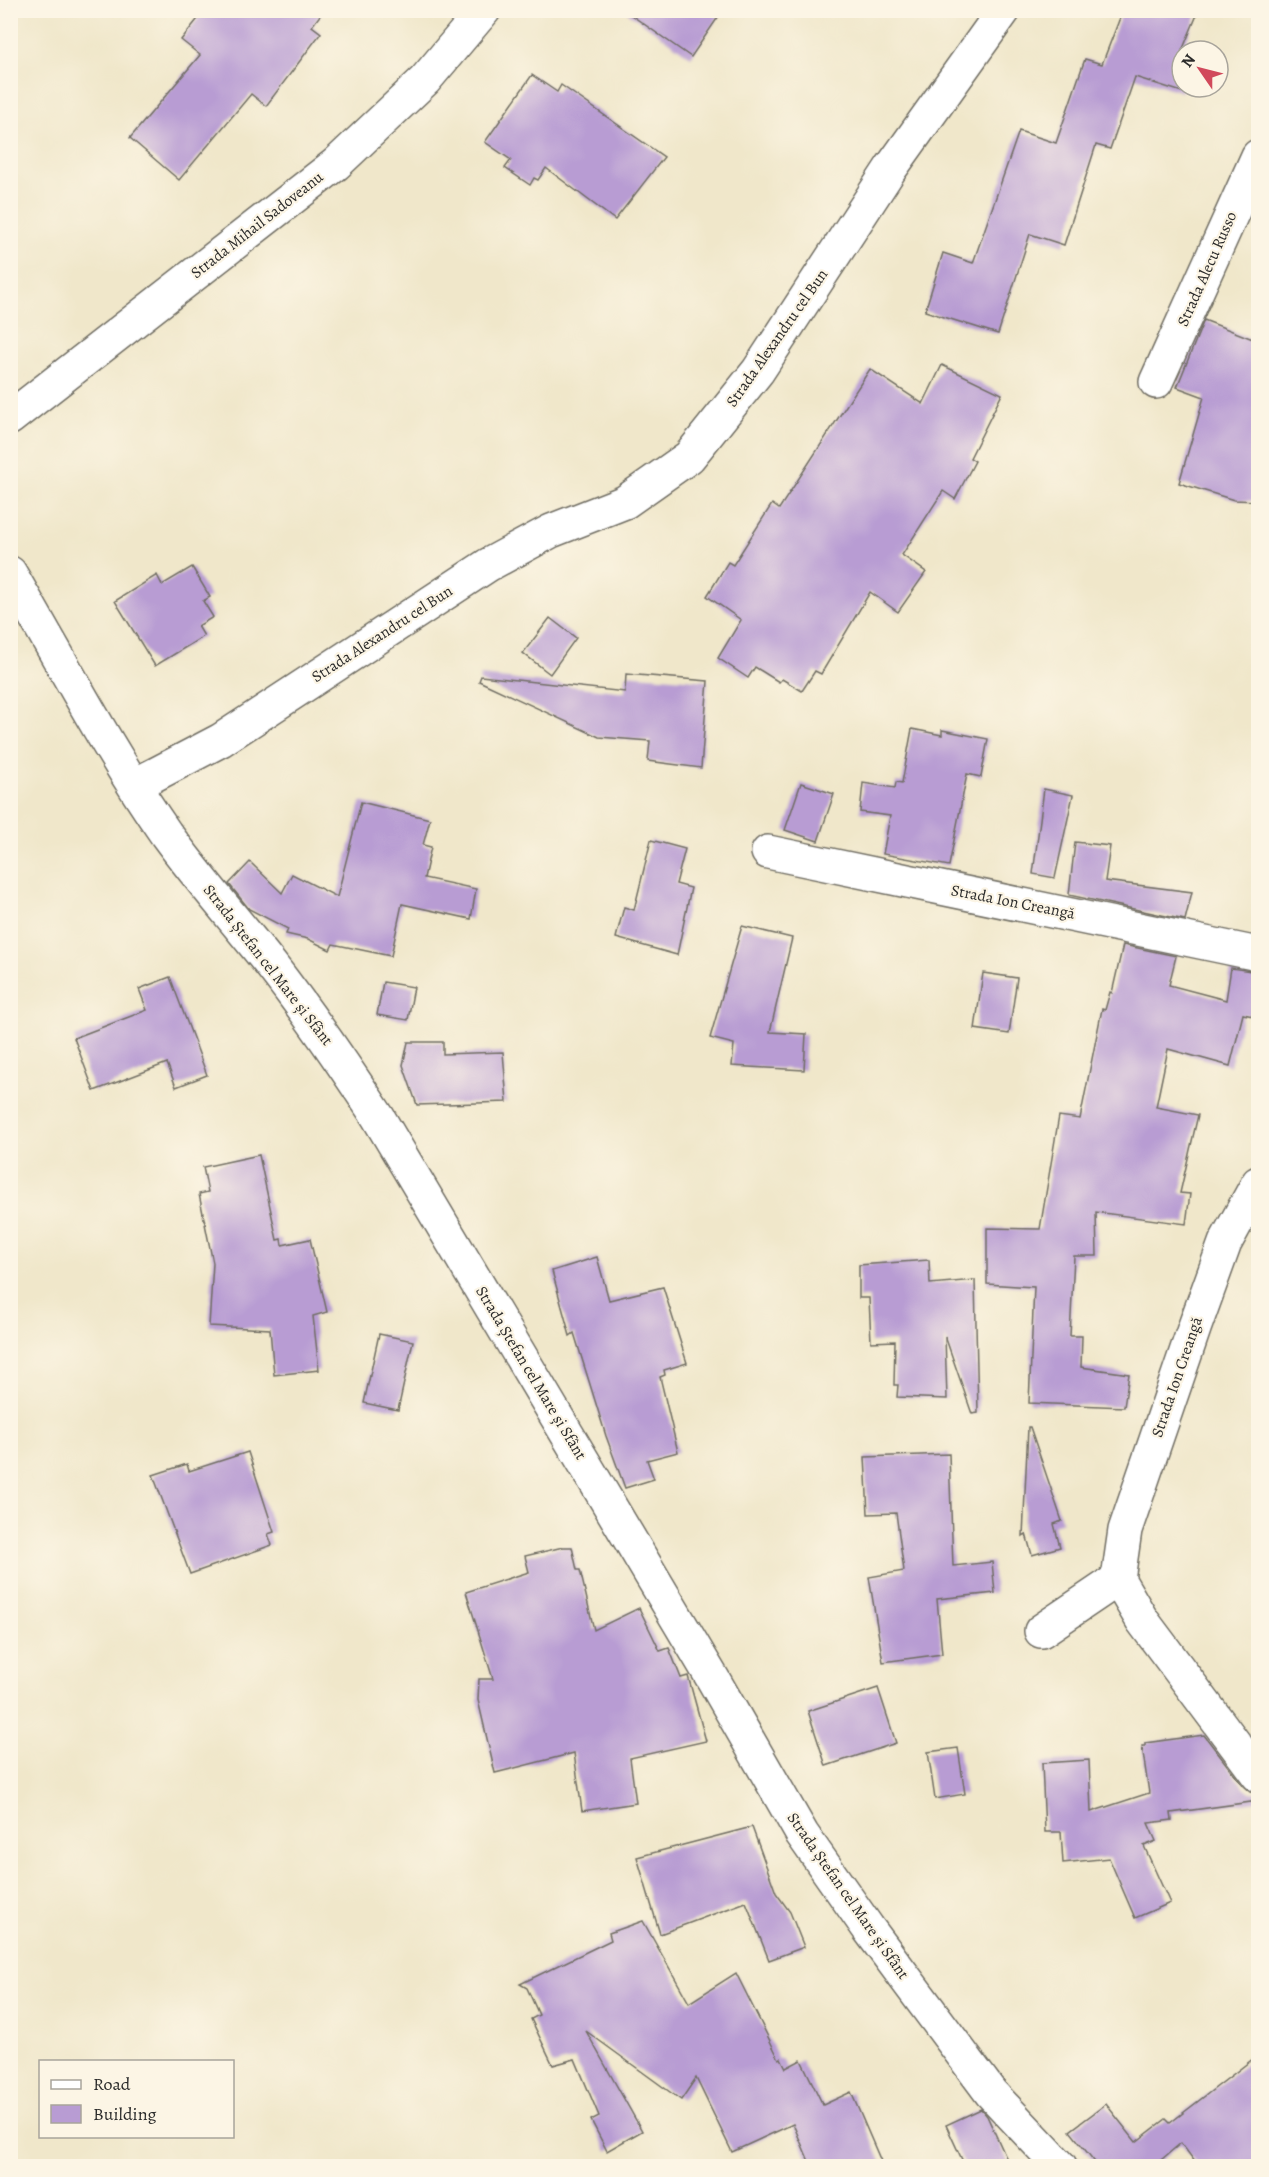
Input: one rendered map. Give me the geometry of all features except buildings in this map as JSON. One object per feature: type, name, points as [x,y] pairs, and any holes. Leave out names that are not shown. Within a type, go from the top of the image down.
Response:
[{"type":"street","name":"Strada Mihail Sadoveanu","points":[[10,418],[336,164],[424,80],[484,10]]},
{"type":"street","name":"Strada Alexandru cel Bun","points":[[135,785],[221,740],[488,565],[551,531],[625,502],[689,457],[758,371],[891,168],[1004,10]]},
{"type":"street","name":"Strada Alecu Russo","points":[[1156,382],[1258,156]]},
{"type":"street","name":"Strada Ștefan cel Mare și Sfânt","points":[[10,573],[100,729],[165,832],[329,1043],[378,1117],[713,1678],[802,1834],[868,1928],[991,2093],[1060,2166]]},
{"type":"street","name":"Strada Ion Creangă","points":[[768,852],[1258,954]]},
{"type":"street","name":"Strada Ion Creangă","points":[[1118,1579],[1125,1530],[1195,1326],[1225,1243],[1258,1183]]},
{"type":"street","points":[[1041,1631],[1118,1579],[1142,1620],[1258,1775]]}]
